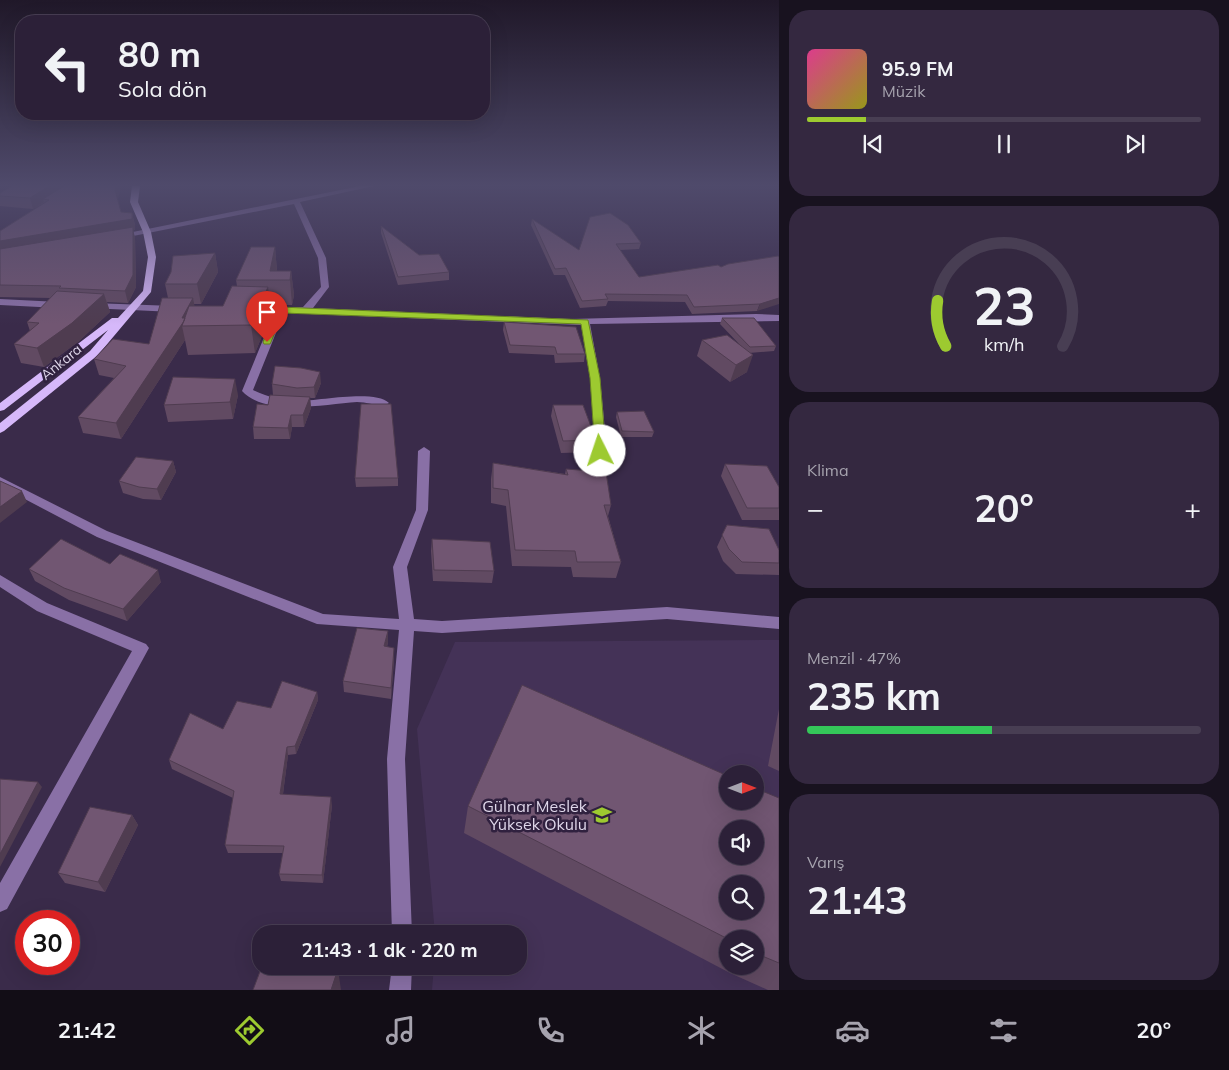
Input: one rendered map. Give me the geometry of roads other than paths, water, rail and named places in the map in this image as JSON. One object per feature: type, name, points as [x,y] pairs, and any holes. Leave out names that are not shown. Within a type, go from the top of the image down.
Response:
[{"type":"main road","name":"Ankara","points":[[0,429],[94,353],[131,308],[147,292],[152,257],[147,232]]},
{"type":"main road","name":"Ankara","points":[[0,408],[131,308]]},
{"type":"street","points":[[108,239],[146,232]]},
{"type":"street","points":[[306,310],[325,287],[322,258],[310,232]]},
{"type":"street","points":[[0,302],[68,306]]},
{"type":"street","points":[[86,306],[186,309]]},
{"type":"street","points":[[241,310],[306,310],[585,322],[756,316],[779,318]]},
{"type":"street","points":[[280,310],[247,391],[266,401],[298,404],[360,399],[384,403]]},
{"type":"street","points":[[585,322],[595,378],[600,451]]},
{"type":"street","points":[[402,925],[396,759],[407,625],[400,567],[422,510],[424,451]]},
{"type":"street","points":[[0,481],[102,534],[322,620],[442,627],[667,613],[779,623]]},
{"type":"street","points":[[0,580],[42,607],[142,648],[0,902]]},
{"type":"street","points":[[400,990],[401,975]]},
{"type":"place","name":"Gülnar Meslek Yüksek Okulu","points":[[602,815]]}]
